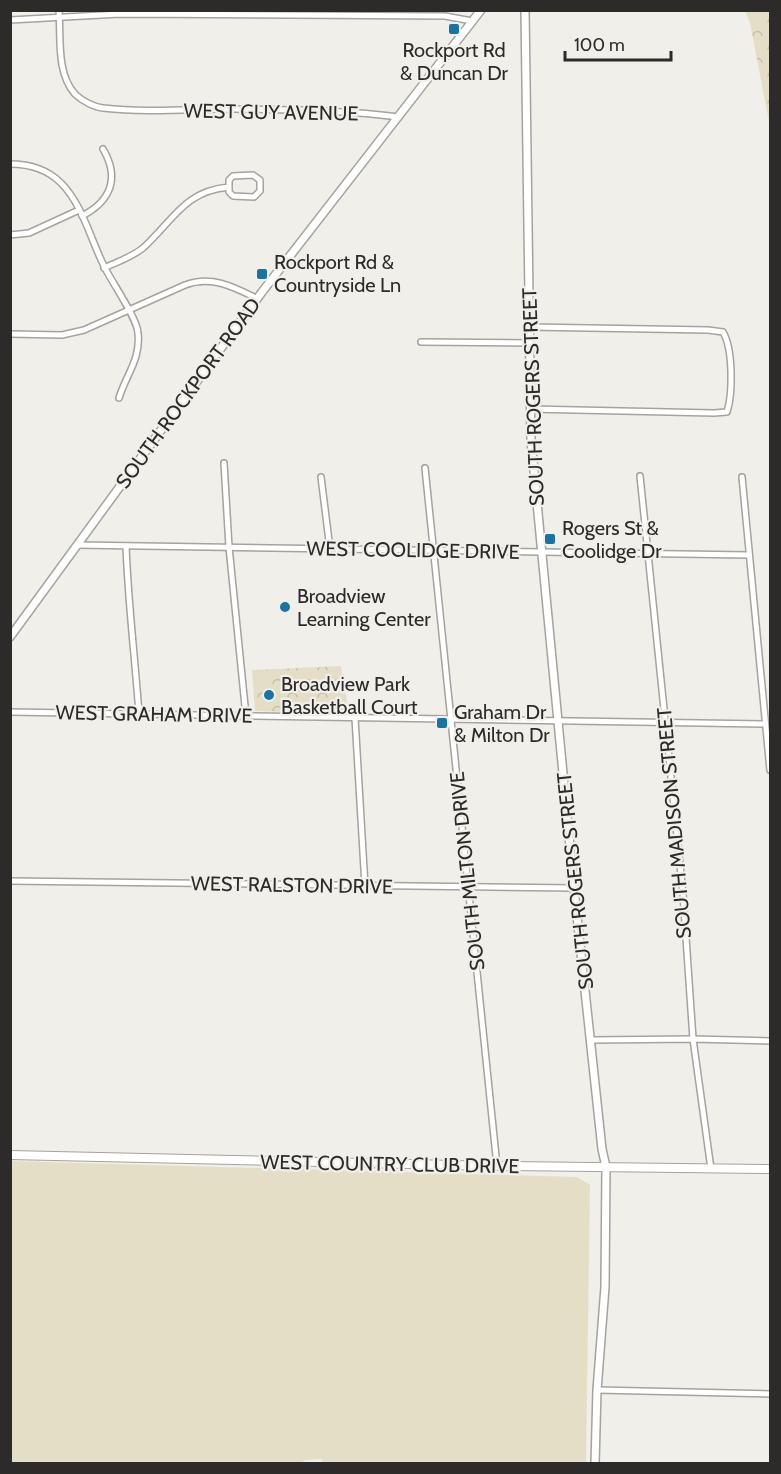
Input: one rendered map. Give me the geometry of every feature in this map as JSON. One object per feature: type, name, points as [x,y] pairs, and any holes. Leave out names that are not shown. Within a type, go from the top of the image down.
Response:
[{"type":"main road","name":"WEST COUNTRY CLUB DRIVE","points":[[10,1155],[497,1166],[771,1169]]},
{"type":"street","name":"SOUTH ROCKPORT ROAD","points":[[10,637],[258,299],[481,10]]},
{"type":"street","name":"SOUTH ROGERS STREET","points":[[525,10],[530,408],[541,552],[574,888],[602,1149],[606,1167],[605,1287],[597,1390],[595,1464]]},
{"type":"street","points":[[10,20],[59,14],[149,14],[433,16],[472,21]]},
{"type":"street","name":"WEST GUY AVENUE","points":[[59,14],[62,65],[66,80],[76,94],[95,106],[142,110],[236,109],[399,117]]},
{"type":"street","points":[[10,235],[29,233],[93,210],[101,203],[110,187],[111,166],[103,149]]},
{"type":"street","points":[[10,164],[34,167],[54,177],[66,189],[80,213],[105,268],[137,325],[139,347],[133,368],[119,398]]},
{"type":"street","points":[[253,175],[260,180],[260,191],[254,197],[236,197],[231,194],[229,187],[233,176],[253,175]]},
{"type":"street","points":[[105,268],[140,250],[193,197],[215,188],[229,187]]},
{"type":"street","points":[[10,334],[74,333],[94,327],[185,285],[202,281],[225,284],[258,299]]},
{"type":"street","points":[[529,327],[723,332],[728,342],[729,354],[727,412],[530,408]]},
{"type":"street","points":[[421,342],[530,343]]},
{"type":"street","points":[[224,463],[229,548],[246,716]]},
{"type":"street","name":"SOUTH MILTON DRIVE","points":[[425,468],[497,1166]]},
{"type":"street","name":"SOUTH MADISON STREET","points":[[640,476],[682,894],[693,1039],[711,1169]]},
{"type":"street","points":[[321,477],[330,549]]},
{"type":"street","points":[[742,477],[771,770]]},
{"type":"street","name":"WEST COOLIDGE DRIVE","points":[[77,545],[749,555]]},
{"type":"street","points":[[126,546],[128,597],[140,714]]},
{"type":"street","name":"WEST GRAHAM DRIVE","points":[[10,712],[765,724]]},
{"type":"street","points":[[355,718],[364,886]]},
{"type":"street","name":"WEST RALSTON DRIVE","points":[[10,881],[574,888]]},
{"type":"street","points":[[592,1040],[771,1041]]},
{"type":"street","points":[[597,1390],[771,1394]]},
{"type":"green space","points":[[745,11],[770,11],[770,127],[750,23]]},
{"type":"green space","points":[[341,666],[349,714],[255,711],[252,670]]},
{"type":"green space","points":[[11,1161],[577,1177],[590,1185],[586,1463],[324,1464],[321,1459],[305,1460],[299,1464],[11,1463]]},
{"type":"place","name":"Rockport Rd & Duncan Dr","points":[[454,29]]},
{"type":"place","name":"Rockport Rd & Countryside Ln","points":[[262,274]]},
{"type":"place","name":"Rogers St & Coolidge Dr","points":[[550,539]]},
{"type":"place","name":"Broadview Learning Center","points":[[285,607]]},
{"type":"place","name":"Broadview Park Basketball Court","points":[[269,695]]},
{"type":"place","name":"Graham Dr & Milton Dr","points":[[442,723]]}]
